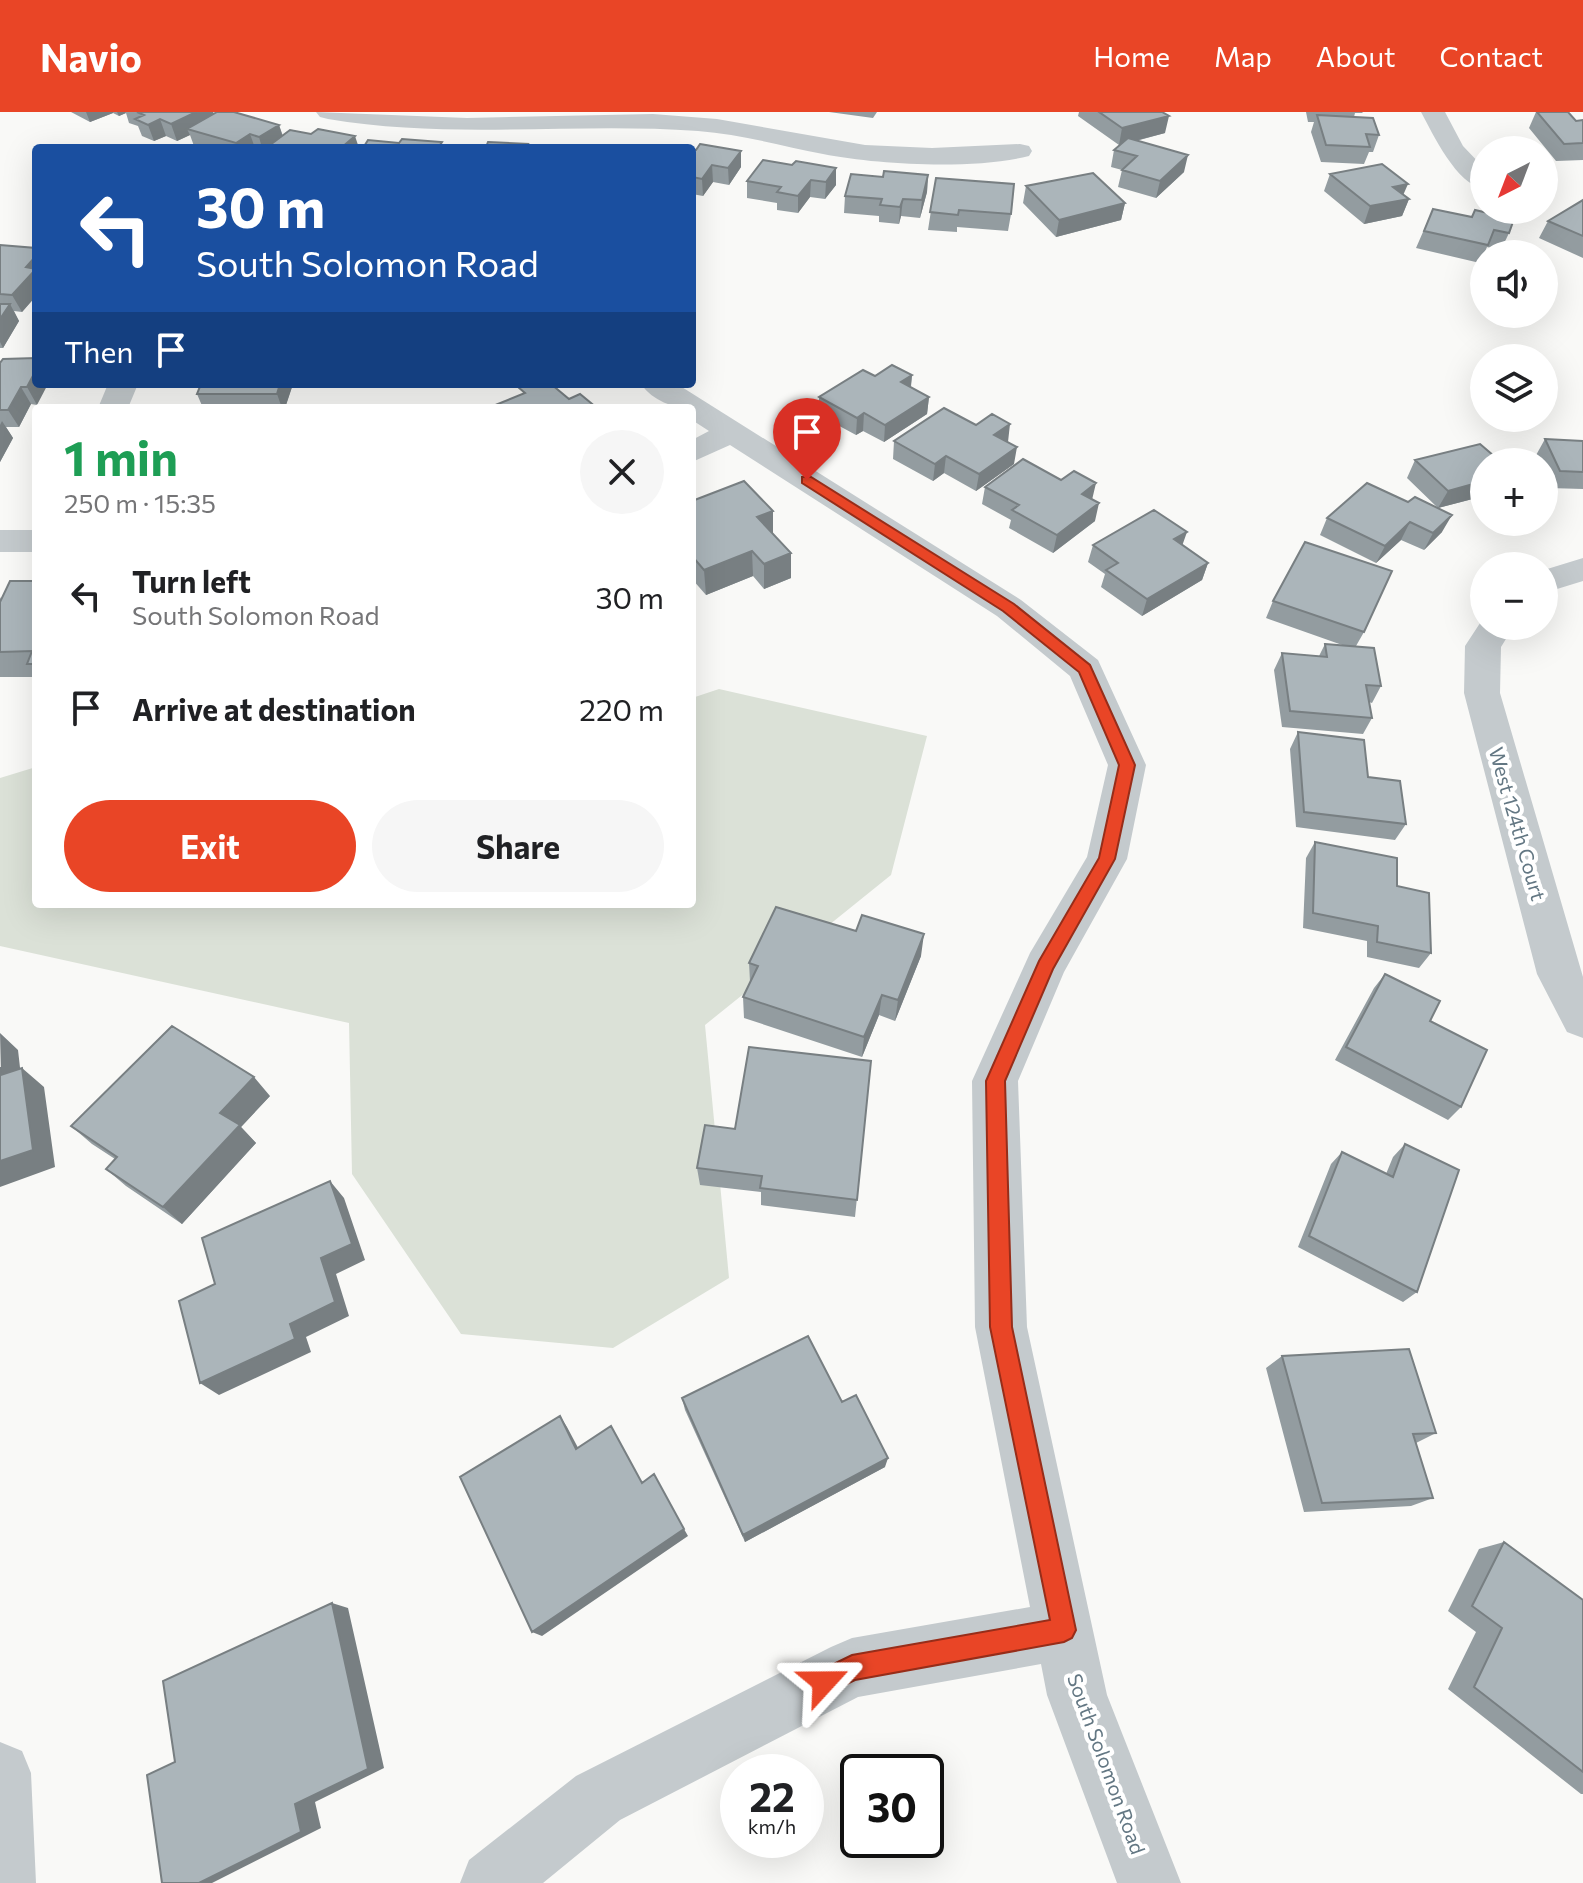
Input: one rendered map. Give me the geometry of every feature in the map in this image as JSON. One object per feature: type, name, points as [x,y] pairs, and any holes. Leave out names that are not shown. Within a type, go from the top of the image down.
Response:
[{"type":"street","points":[[328,112],[438,127],[589,128],[701,124],[844,150],[899,155],[952,156],[1020,151]]},
{"type":"street","points":[[1433,112],[1453,149],[1470,168]]},
{"type":"street","name":"South Solomon Road","points":[[660,388],[675,404]]},
{"type":"street","name":"South Solomon Road","points":[[696,426],[711,442],[1009,608],[1085,669],[1127,765],[1107,859],[1045,966],[995,1081],[1001,1327],[1077,1695],[1149,1883]]},
{"type":"street","points":[[0,541],[32,541]]},
{"type":"street","points":[[1558,577],[1583,569]]},
{"type":"street","name":"West 124th Court","points":[[1487,640],[1483,646],[1482,693],[1559,974],[1583,1019]]},
{"type":"street","points":[[492,1883],[598,1798],[852,1668],[1064,1630]]},
{"type":"street","points":[[0,1773],[4,1883]]},
{"type":"shaded area","points":[[719,689],[927,736],[891,875],[705,1025],[729,1278],[613,1348],[461,1334],[352,1174],[349,1023],[0,946],[0,778],[32,768],[32,908],[696,908],[696,697]]},
{"type":"building","points":[[137,112],[196,112],[171,124],[160,119],[148,125],[135,119],[144,115]]},
{"type":"building","points":[[217,112],[234,112],[279,125],[259,137],[250,134],[236,143],[187,129]]},
{"type":"building","points":[[1099,112],[1162,112],[1169,116],[1122,128]]},
{"type":"building","points":[[1537,112],[1568,112],[1576,121],[1583,120],[1583,143],[1564,144]]},
{"type":"building","points":[[1317,115],[1373,118],[1379,135],[1366,134],[1370,147],[1326,145]]},
{"type":"building","points":[[318,129],[355,136],[346,144],[271,144],[290,130],[311,134]]},
{"type":"building","points":[[1128,138],[1188,155],[1160,181],[1122,170],[1137,156],[1114,150]]},
{"type":"building","points":[[402,139],[442,142],[366,144],[368,140],[399,143]]},
{"type":"building","points":[[488,142],[528,144],[487,144]]},
{"type":"building","points":[[700,144],[741,151],[728,168],[712,165],[702,179],[696,178],[696,150]]},
{"type":"building","points":[[763,160],[792,165],[796,161],[836,168],[826,182],[811,180],[798,196],[777,192],[781,187],[747,181]]},
{"type":"building","points":[[1382,164],[1408,184],[1393,187],[1409,199],[1370,206],[1330,174]]},
{"type":"building","points":[[884,171],[928,175],[922,200],[903,199],[900,207],[880,205],[882,199],[845,196],[851,174],[883,177]]},
{"type":"building","points":[[1093,173],[1125,203],[1059,220],[1026,186]]},
{"type":"building","points":[[936,178],[1014,184],[1011,214],[959,210],[958,215],[930,212]]},
{"type":"building","points":[[1583,200],[1583,236],[1555,224],[1558,224],[1558,215]]},
{"type":"building","points":[[1433,209],[1470,217],[1470,224],[1512,224],[1509,233],[1494,230],[1490,240],[1470,241],[1424,231]]},
{"type":"building","points":[[0,245],[32,248],[32,260],[26,267],[32,268],[32,273],[12,295],[0,294]]},
{"type":"building","points":[[0,304],[10,304],[0,319]]},
{"type":"building","points":[[32,358],[32,378],[27,387],[21,387],[8,410],[0,410],[0,363],[3,359]]},
{"type":"building","points":[[892,365],[912,375],[901,382],[929,397],[885,425],[864,413],[857,418],[819,397],[863,370],[875,376]]},
{"type":"building","points":[[199,388],[279,388],[277,394],[197,394]]},
{"type":"building","points":[[519,388],[556,388],[569,399],[580,394],[592,404],[498,404],[525,393]]},
{"type":"building","points":[[944,408],[976,425],[992,414],[1010,424],[994,435],[1017,447],[979,474],[946,456],[935,464],[894,441]]},
{"type":"building","points":[[1545,439],[1583,441],[1583,472],[1560,471],[1558,448],[1549,448]]},
{"type":"building","points":[[1480,444],[1485,448],[1470,448],[1470,485],[1448,491],[1415,460]]},
{"type":"building","points":[[1023,459],[1061,480],[1074,471],[1096,483],[1082,494],[1099,503],[1057,535],[1012,510],[1019,505],[985,487]]},
{"type":"building","points":[[744,481],[773,511],[757,517],[791,553],[764,564],[752,551],[704,570],[696,561],[696,499]]},
{"type":"building","points":[[1367,483],[1408,502],[1415,497],[1452,515],[1433,533],[1410,522],[1385,546],[1327,518]]},
{"type":"building","points":[[1154,510],[1187,532],[1174,539],[1208,563],[1147,599],[1106,570],[1118,563],[1093,545]]},
{"type":"building","points":[[1305,542],[1392,571],[1364,632],[1273,601]]},
{"type":"building","points":[[10,581],[32,581],[32,651],[0,652],[0,602]]},
{"type":"building","points":[[1325,644],[1374,648],[1381,686],[1366,685],[1372,718],[1290,711],[1282,653],[1327,657]]},
{"type":"building","points":[[1298,732],[1364,740],[1368,777],[1400,781],[1406,824],[1304,812]]},
{"type":"building","points":[[1315,842],[1397,858],[1397,886],[1429,893],[1431,953],[1377,942],[1378,926],[1313,913]]},
{"type":"building","points":[[776,907],[856,931],[862,915],[924,934],[898,1000],[882,995],[864,1037],[743,997],[758,966],[749,963]]},
{"type":"building","points":[[1385,974],[1440,1001],[1430,1021],[1487,1050],[1461,1107],[1346,1047]]},
{"type":"building","points":[[172,1026],[254,1077],[220,1113],[240,1125],[163,1207],[106,1169],[117,1157],[71,1126]]},
{"type":"building","points":[[749,1047],[871,1061],[857,1200],[760,1188],[762,1176],[697,1168],[705,1125],[735,1129]]},
{"type":"building","points":[[0,1067],[1,1075],[22,1068],[33,1150],[0,1161]]},
{"type":"building","points":[[1405,1144],[1459,1170],[1417,1292],[1309,1236],[1342,1152],[1393,1177]]},
{"type":"building","points":[[330,1181],[352,1244],[321,1258],[335,1302],[290,1324],[295,1339],[200,1383],[179,1301],[215,1284],[202,1238]]},
{"type":"building","points":[[808,1336],[842,1402],[856,1395],[888,1458],[743,1535],[682,1398]]},
{"type":"building","points":[[1409,1349],[1436,1433],[1413,1434],[1433,1498],[1322,1503],[1282,1356]]},
{"type":"building","points":[[560,1416],[576,1449],[611,1426],[642,1483],[654,1474],[684,1529],[532,1632],[460,1477]]},
{"type":"building","points":[[1504,1542],[1583,1600],[1583,1772],[1474,1687],[1502,1628],[1472,1606]]},
{"type":"building","points":[[332,1603],[368,1769],[295,1804],[301,1832],[199,1883],[162,1883],[147,1775],[175,1762],[163,1681]]},
{"type":"route","points":[[807,480],[1009,608],[1085,669],[1127,765],[1107,859],[1045,966],[995,1081],[1001,1327],[1064,1630],[852,1668],[824,1682]]}]
